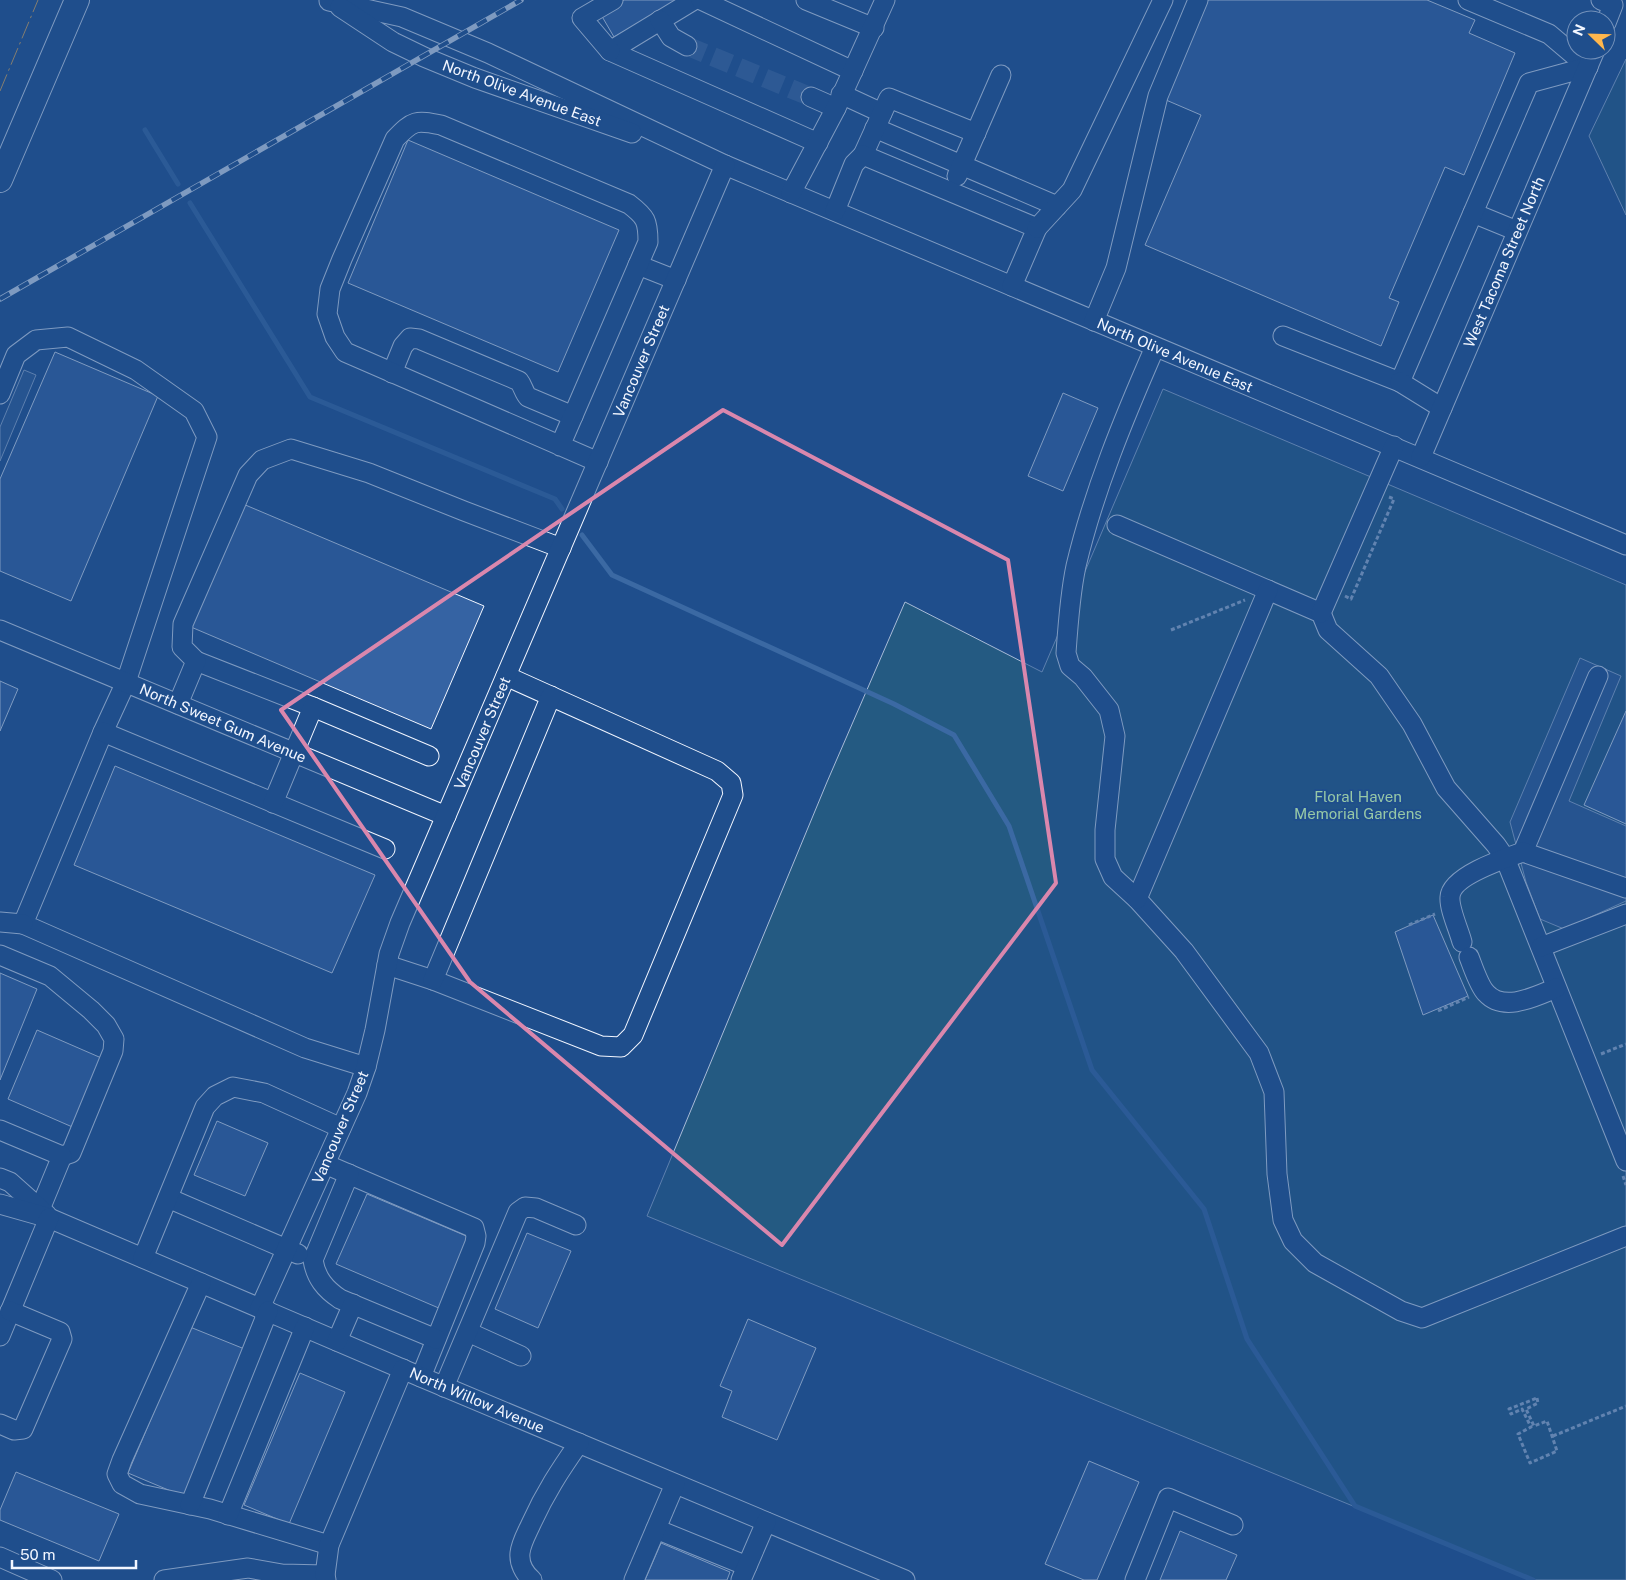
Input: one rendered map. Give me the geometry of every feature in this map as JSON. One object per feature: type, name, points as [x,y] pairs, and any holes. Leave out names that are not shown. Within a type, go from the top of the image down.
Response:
[{"type":"main road","points":[[0,180],[5,157],[77,0]]},
{"type":"street","name":"North Olive Avenue East","points":[[329,0],[393,42],[475,78],[725,165]]},
{"type":"street","name":"North Olive Avenue East","points":[[329,0],[402,17],[488,53],[725,165],[1626,545]]},
{"type":"street","points":[[613,0],[582,18],[610,51],[818,143]]},
{"type":"street","points":[[610,51],[694,0]]},
{"type":"street","points":[[701,0],[853,72]]},
{"type":"street","points":[[806,0],[874,28]]},
{"type":"street","points":[[791,193],[853,72],[886,0]]},
{"type":"street","points":[[1012,286],[1037,228],[1072,190],[1162,0]]},
{"type":"street","points":[[1094,321],[1116,268],[1158,96],[1198,0]]},
{"type":"street","points":[[1468,0],[1549,34],[1588,67]]},
{"type":"street","points":[[660,20],[671,37],[687,46]]},
{"type":"street","name":"West Tacoma Street North","points":[[1421,457],[1591,60]]},
{"type":"street","points":[[1400,382],[1529,83],[1588,67]]},
{"type":"street","points":[[951,192],[1002,74]]},
{"type":"street","points":[[811,97],[838,101],[882,113],[976,133]]},
{"type":"street","points":[[882,113],[961,166],[1057,206]]},
{"type":"street","points":[[835,211],[854,164],[863,155],[882,113]]},
{"type":"street","points":[[560,446],[648,242],[648,224],[639,212],[629,204],[441,125],[421,121],[407,126],[395,138],[330,289],[327,314],[335,338],[346,352],[560,446],[598,462]]},
{"type":"street","points":[[863,155],[1037,228]]},
{"type":"street","name":"Vancouver Street","points":[[190,1506],[287,1249],[366,1067],[376,1030],[389,954],[400,923],[725,165]]},
{"type":"street","points":[[1473,213],[1517,231]]},
{"type":"street","points":[[638,265],[676,280]]},
{"type":"street","points":[[1283,336],[1400,382],[1442,408]]},
{"type":"street","points":[[0,394],[16,355],[36,340],[68,337],[136,370],[194,411],[207,437],[126,682],[103,732],[23,924]]},
{"type":"street","points":[[392,372],[403,346],[410,338],[419,339],[519,380],[528,397],[573,416]]},
{"type":"street","points":[[1155,347],[1122,422],[1076,566],[1066,653],[1070,666],[1084,677],[1109,710],[1115,736],[1105,830],[1104,859],[1113,877],[1137,899],[1184,951],[1259,1053],[1274,1092],[1277,1174],[1283,1220],[1293,1240],[1315,1263],[1401,1311],[1422,1318],[1626,1236]]},
{"type":"street","points":[[1394,446],[1322,613],[1328,630],[1379,676],[1412,724],[1446,788],[1505,858],[1541,947],[1623,1165]]},
{"type":"street","points":[[430,756],[196,661],[182,647],[183,624],[248,475],[262,460],[291,448],[369,473],[561,548]]},
{"type":"street","points":[[1117,525],[1322,613]]},
{"type":"street","points":[[1137,899],[1268,590]]},
{"type":"street","name":"North Sweet Gum Avenue","points":[[0,630],[446,816]]},
{"type":"street","points":[[178,704],[196,661]]},
{"type":"street","points":[[387,965],[433,980],[601,1046],[621,1047],[632,1035],[733,795],[731,783],[717,771],[506,676]]},
{"type":"street","points":[[1523,852],[1598,676]]},
{"type":"street","points":[[433,980],[551,696]]},
{"type":"street","points":[[273,803],[313,707]]},
{"type":"street","points":[[103,732],[385,849]]},
{"type":"street","points":[[1556,988],[1520,1002],[1506,1002],[1492,998],[1485,992],[1466,949],[1450,897],[1453,886],[1474,872],[1523,852],[1626,888]]},
{"type":"street","points":[[1541,947],[1626,914]]},
{"type":"street","points":[[0,922],[23,924],[306,1048],[366,1067]]},
{"type":"street","points":[[0,955],[50,976],[91,1010],[106,1025],[114,1039],[113,1051],[71,1153],[62,1156],[0,1130]]},
{"type":"street","points":[[143,1258],[206,1107],[215,1096],[233,1087],[264,1093],[341,1128]]},
{"type":"street","points":[[0,1336],[62,1156]]},
{"type":"street","points":[[325,1164],[474,1228],[475,1243],[421,1377]]},
{"type":"street","points":[[349,1174],[313,1260],[317,1274],[329,1291],[340,1299],[436,1340]]},
{"type":"street","name":"North Willow Avenue","points":[[0,1178],[10,1182],[42,1214]]},
{"type":"street","points":[[168,1198],[313,1260]]},
{"type":"street","name":"North Willow Avenue","points":[[0,1204],[42,1214],[403,1370],[905,1580]]},
{"type":"street","points":[[444,1387],[518,1212],[525,1207],[536,1208],[576,1225]]},
{"type":"street","points":[[201,1283],[117,1474],[122,1484],[140,1494],[228,1515],[329,1545]]},
{"type":"street","points":[[337,1341],[353,1304]]},
{"type":"street","points":[[0,1424],[14,1430],[23,1429],[62,1339],[60,1332],[10,1311]]},
{"type":"street","points":[[228,1515],[305,1327]]},
{"type":"street","points":[[468,1332],[521,1356]]},
{"type":"street","points":[[164,1580],[248,1568],[282,1574],[326,1578],[329,1545],[403,1370]]},
{"type":"street","points":[[532,1580],[523,1571],[520,1562],[520,1553],[524,1540],[546,1492],[579,1443]]},
{"type":"street","points":[[634,1580],[675,1484]]},
{"type":"street","points":[[1135,1580],[1168,1498],[1233,1525]]},
{"type":"street","points":[[656,1528],[744,1573],[766,1522]]},
{"type":"street","points":[[0,1556],[52,1580]]},
{"type":"path","points":[[1342,594],[1352,599],[1394,499],[1384,494]]},
{"type":"path","points":[[1171,630],[1250,598]]},
{"type":"path","points":[[1409,925],[1435,913],[1438,921]]},
{"type":"path","points":[[1438,1011],[1469,997],[1466,990]]},
{"type":"path","points":[[1594,1056],[1626,1044]]},
{"type":"path","points":[[1623,1165],[1626,1185]]},
{"type":"path","points":[[1536,1398],[1538,1403],[1526,1409],[1534,1426],[1547,1421],[1553,1436],[1558,1451],[1530,1462],[1518,1434],[1531,1427],[1522,1409],[1511,1414],[1509,1409],[1536,1398]]},
{"type":"path","points":[[1553,1436],[1626,1406]]},
{"type":"highlighted area","points":[[723,410],[1008,560],[1056,883],[782,1245],[470,982],[281,710]]},
{"type":"green space","points":[[1626,59],[1626,215],[1589,136]]},
{"type":"green space","name":"Floral Haven Memorial Gardens","points":[[1163,389],[1626,585],[1626,1580],[1533,1580],[647,1216],[827,782],[905,602],[1042,672]]},
{"type":"shaded area","points":[[24,370],[36,375],[0,461],[0,427]]},
{"type":"shaded area","points":[[1580,658],[1621,676],[1569,801],[1626,826],[1626,901],[1564,929],[1540,919],[1526,882],[1510,822]]},
{"type":"building","points":[[624,0],[679,0],[614,37],[600,13]]},
{"type":"building","points":[[1208,0],[1427,0],[1475,20],[1469,33],[1515,53],[1464,175],[1445,167],[1389,298],[1399,302],[1381,346],[1145,245],[1201,115],[1166,100]]},
{"type":"building","points":[[408,140],[619,230],[558,372],[348,283]]},
{"type":"building","points":[[55,352],[158,396],[71,601],[0,571],[0,479]]},
{"type":"building","points":[[1063,393],[1098,408],[1063,491],[1028,476]]},
{"type":"building","points":[[243,504],[484,606],[431,729],[191,627]]},
{"type":"building","points":[[0,681],[18,689],[0,731]]},
{"type":"building","points":[[1626,711],[1626,824],[1584,805]]},
{"type":"building","points":[[115,766],[375,875],[332,973],[74,865]]},
{"type":"building","points":[[1433,915],[1468,996],[1423,1015],[1395,932]]},
{"type":"building","points":[[0,973],[37,989],[0,1080]]},
{"type":"building","points":[[37,1030],[106,1060],[77,1129],[8,1099]]},
{"type":"building","points":[[217,1121],[268,1143],[245,1196],[194,1175]]},
{"type":"building","points":[[367,1194],[471,1238],[441,1309],[336,1264]]},
{"type":"building","points":[[527,1233],[571,1251],[538,1328],[495,1309]]},
{"type":"building","points":[[748,1319],[816,1348],[777,1440],[722,1417],[732,1391],[720,1386]]},
{"type":"building","points":[[190,1327],[247,1350],[185,1497],[128,1473]]},
{"type":"building","points":[[300,1373],[345,1392],[289,1524],[244,1505]]},
{"type":"building","points":[[1089,1461],[1139,1482],[1097,1580],[1084,1580],[1045,1564]]},
{"type":"building","points":[[16,1472],[119,1514],[99,1561],[0,1520],[0,1510]]},
{"type":"building","points":[[1180,1531],[1237,1555],[1226,1580],[1160,1580]]},
{"type":"building","points":[[661,1543],[730,1572],[727,1580],[645,1580]]},
{"type":"waterway","points":[[145,130],[178,184]]},
{"type":"waterway","points":[[190,203],[310,397],[555,499],[562,509]]},
{"type":"waterway","points":[[582,535],[612,575],[894,704],[954,735],[1009,826],[1092,1070],[1204,1209],[1247,1339],[1355,1506],[1533,1580]]},
{"type":"tunnel","points":[[687,46],[811,97]]},
{"type":"railway","points":[[0,299],[521,0]]},
{"type":"power","points":[[0,91],[38,0]]}]
